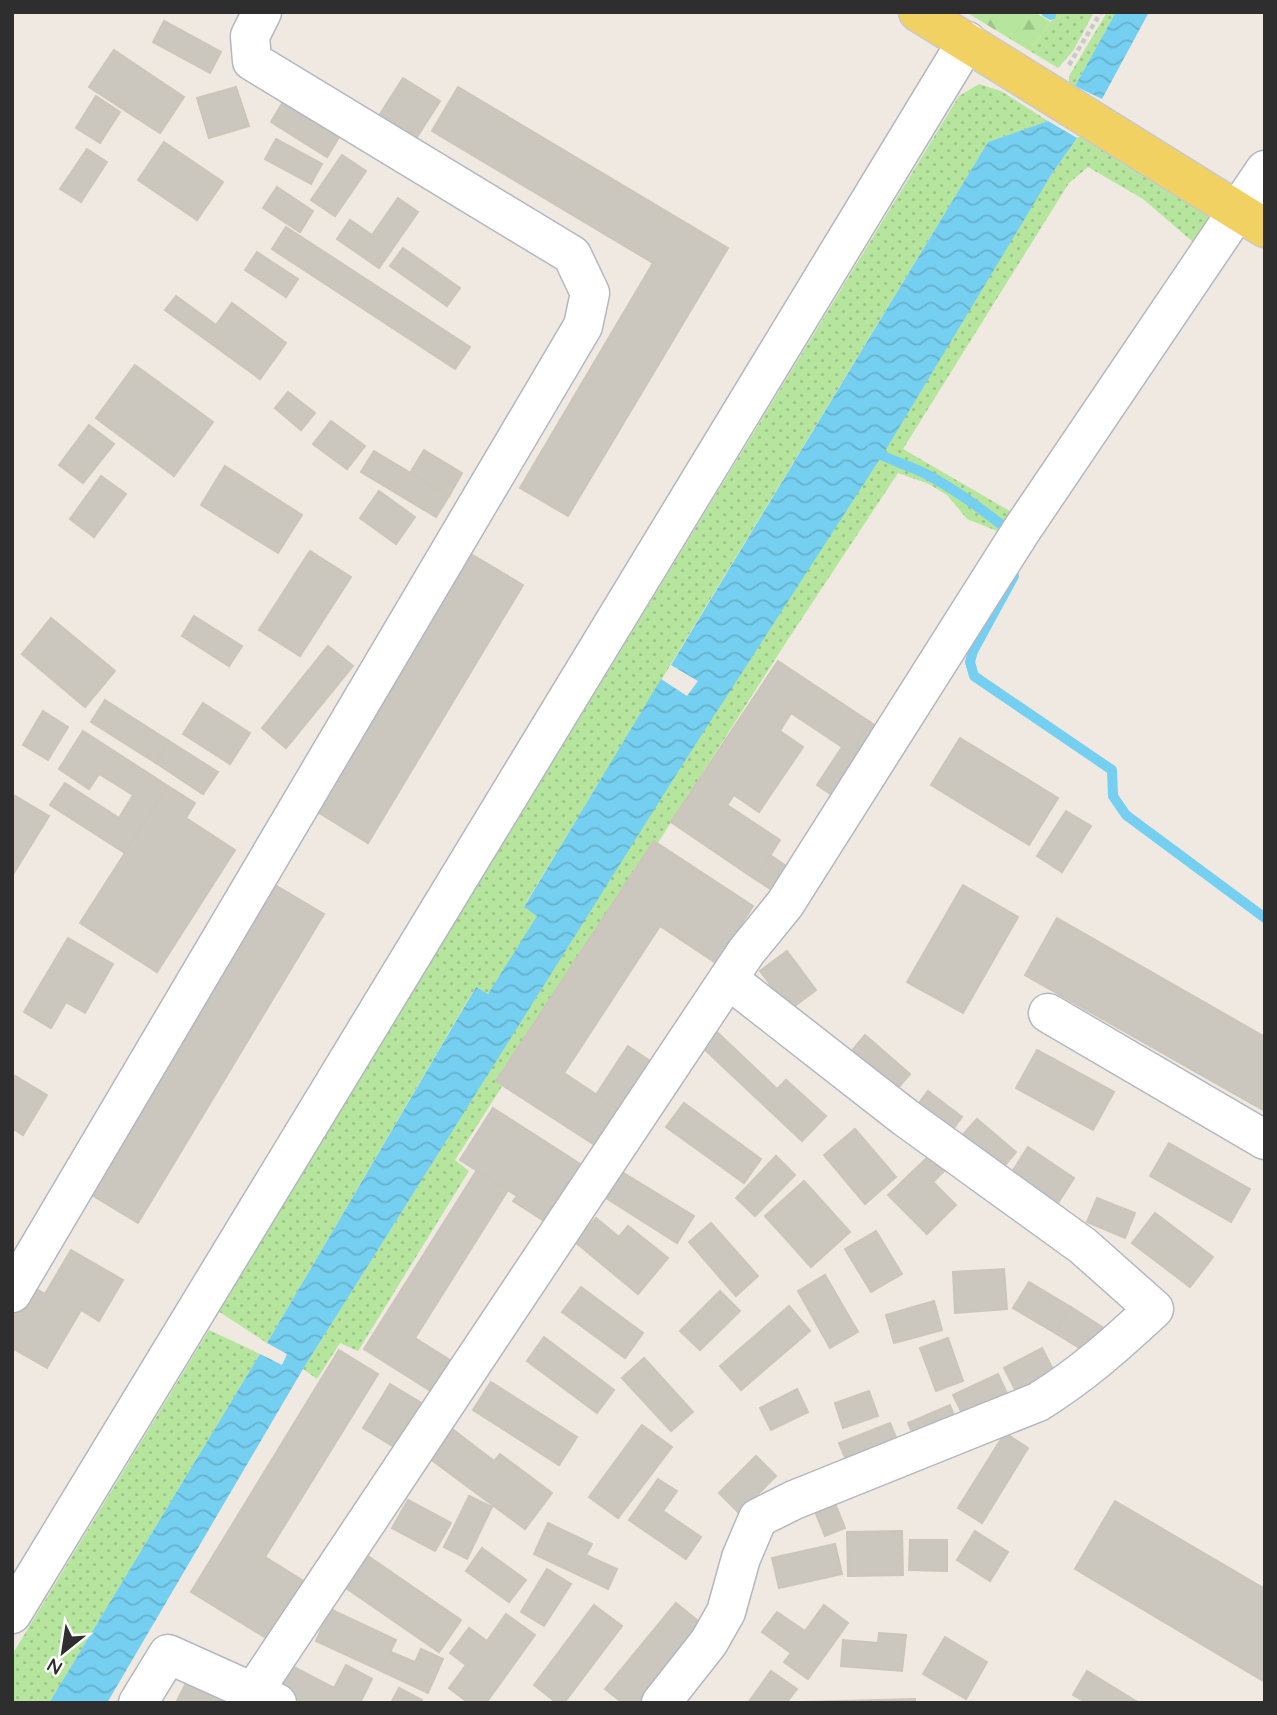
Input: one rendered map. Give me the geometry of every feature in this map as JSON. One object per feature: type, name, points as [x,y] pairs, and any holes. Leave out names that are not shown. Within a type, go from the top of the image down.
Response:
[{"type":"main road","points":[[918,12],[1250,219]]},
{"type":"street","points":[[12,1293],[583,326],[590,293],[572,255],[252,61],[250,36],[262,12]]},
{"type":"street","points":[[12,1614],[967,41]]},
{"type":"street","points":[[138,1703],[168,1654],[265,1697],[728,979],[785,904],[1021,531],[1250,219],[1265,170]]},
{"type":"street","points":[[662,1703],[709,1642],[726,1612],[741,1558],[758,1518],[794,1500],[1038,1402],[1105,1356],[1154,1309],[1083,1246],[906,1118],[728,979]]},
{"type":"street","points":[[1048,1013],[1265,1140]]},
{"type":"path","points":[[1067,105],[1078,53],[1101,12]]},
{"type":"green space","points":[[966,12],[1035,12],[1051,22],[1030,51]]},
{"type":"green space","points":[[1058,12],[1094,12],[1073,51],[1058,68],[1030,51]]},
{"type":"green space","points":[[1107,12],[1116,12],[1075,86],[1069,82],[1069,76]]},
{"type":"green space","points":[[979,84],[1001,91],[1048,121],[988,142],[524,906],[538,916],[488,994],[475,988],[267,1343],[218,1311],[959,96]]},
{"type":"green space","points":[[1089,132],[1215,208],[1193,242],[1143,199],[1088,167],[1069,183],[903,449],[1015,514],[1002,533],[967,519],[947,495],[929,484],[898,473],[785,644],[455,1160],[469,1171],[358,1351],[340,1343],[317,1379],[303,1369],[1051,175],[1077,138]]},
{"type":"green space","points":[[209,1330],[260,1354],[49,1703],[12,1703],[12,1655]]},
{"type":"water","points":[[1116,12],[1149,12],[1102,99],[1075,86]]},
{"type":"water","points":[[1048,121],[1077,138],[1051,175],[885,451],[681,767],[303,1369],[107,1703],[49,1703],[260,1354],[282,1365],[287,1354],[267,1343],[476,987],[488,994],[537,916],[524,907],[661,679],[687,696],[698,681],[671,665],[988,142]]},
{"type":"building","points":[[164,21],[221,52],[210,73],[153,42]]},
{"type":"building","points":[[114,50],[184,97],[160,133],[89,87]]},
{"type":"building","points":[[403,78],[440,101],[410,148],[373,125]]},
{"type":"building","points":[[236,87],[249,126],[209,138],[197,98]]},
{"type":"building","points":[[458,87],[728,248],[568,516],[520,488],[653,263],[432,131]]},
{"type":"building","points":[[96,96],[120,112],[100,143],[76,128]]},
{"type":"building","points":[[283,102],[339,137],[327,157],[271,122]]},
{"type":"building","points":[[276,139],[322,164],[311,184],[265,159]]},
{"type":"building","points":[[164,142],[223,182],[197,220],[138,180]]},
{"type":"building","points":[[87,149],[107,162],[81,202],[60,189]]},
{"type":"building","points":[[342,155],[366,171],[335,216],[311,200]]},
{"type":"building","points":[[277,187],[313,211],[300,232],[263,208]]},
{"type":"building","points":[[398,198],[418,212],[379,268],[337,239],[350,220],[372,235]]},
{"type":"building","points":[[286,227],[470,347],[455,369],[272,249]]},
{"type":"building","points":[[403,248],[460,288],[447,306],[390,266]]},
{"type":"building","points":[[257,252],[298,279],[286,297],[245,270]]},
{"type":"building","points":[[176,296],[216,325],[232,303],[286,343],[260,379],[165,310]]},
{"type":"building","points":[[135,365],[213,422],[174,476],[96,418]]},
{"type":"building","points":[[288,392],[315,413],[301,430],[275,408]]},
{"type":"building","points":[[331,421],[365,446],[347,469],[313,444]]},
{"type":"building","points":[[89,425],[114,444],[83,483],[59,465]]},
{"type":"building","points":[[424,450],[462,473],[449,496],[410,473]]},
{"type":"building","points":[[374,451],[449,496],[436,517],[361,472]]},
{"type":"building","points":[[225,466],[302,515],[278,553],[201,505]]},
{"type":"building","points":[[101,476],[126,494],[94,537],[70,519]]},
{"type":"building","points":[[379,491],[415,517],[396,544],[360,518]]},
{"type":"building","points":[[310,551],[351,577],[300,656],[259,630]]},
{"type":"building","points":[[471,554],[523,585],[368,843],[316,811]]},
{"type":"building","points":[[194,616],[242,646],[229,666],[182,636]]},
{"type":"building","points":[[51,618],[115,671],[85,707],[22,654]]},
{"type":"building","points":[[328,646],[353,666],[286,748],[262,728]]},
{"type":"building","points":[[778,661],[870,722],[850,752],[791,713],[780,731],[803,747],[759,812],[734,795],[727,805],[780,840],[755,879],[671,822]]},
{"type":"building","points":[[105,700],[169,741],[156,763],[91,722]]},
{"type":"building","points":[[203,703],[250,733],[230,764],[183,734]]},
{"type":"building","points":[[43,711],[68,727],[48,760],[23,745]]},
{"type":"building","points":[[870,722],[884,732],[838,799],[817,785],[842,747],[850,752]]},
{"type":"building","points":[[83,731],[168,786],[125,853],[50,805],[65,783],[119,818],[133,795],[99,774],[89,789],[59,769]]},
{"type":"building","points":[[960,738],[1058,798],[1029,845],[931,785]]},
{"type":"building","points":[[169,741],[218,772],[203,794],[156,763]]},
{"type":"building","points":[[168,786],[195,803],[186,818],[235,850],[157,972],[80,923]]},
{"type":"building","points":[[12,794],[49,816],[12,876]]},
{"type":"building","points":[[1066,811],[1091,826],[1062,872],[1037,856]]},
{"type":"building","points":[[654,841],[753,906],[716,963],[660,926],[564,1073],[621,1111],[598,1147],[496,1081]]},
{"type":"building","points":[[770,855],[798,874],[783,897],[755,879]]},
{"type":"building","points":[[275,885],[324,914],[138,1223],[90,1194]]},
{"type":"building","points":[[963,885],[1018,917],[963,1013],[907,982]]},
{"type":"building","points":[[1057,918],[1265,1037],[1265,1111],[1025,975]]},
{"type":"building","points":[[68,938],[113,964],[85,1013],[66,1002],[51,1028],[24,1012]]},
{"type":"building","points":[[787,951],[816,990],[789,1010],[760,971]]},
{"type":"building","points":[[717,1032],[777,1089],[786,1080],[826,1116],[802,1141],[703,1048]]},
{"type":"building","points":[[865,1035],[910,1074],[890,1097],[846,1058]]},
{"type":"building","points":[[628,1046],[653,1063],[621,1111],[596,1095]]},
{"type":"building","points":[[1037,1050],[1114,1092],[1093,1130],[1016,1088]]},
{"type":"building","points":[[12,1074],[47,1095],[23,1135],[12,1128]]},
{"type":"building","points":[[928,1091],[962,1117],[947,1137],[913,1111]]},
{"type":"building","points":[[684,1103],[761,1159],[744,1183],[666,1127]]},
{"type":"building","points":[[493,1108],[585,1167],[549,1224],[513,1201],[517,1196],[460,1160]]},
{"type":"building","points":[[977,1119],[1016,1152],[999,1172],[960,1138]]},
{"type":"building","points":[[855,1129],[896,1177],[865,1204],[824,1155]]},
{"type":"building","points":[[1169,1143],[1250,1189],[1231,1222],[1150,1176]]},
{"type":"building","points":[[1028,1147],[1074,1178],[1056,1206],[1010,1175]]},
{"type":"building","points":[[930,1155],[945,1170],[933,1182],[956,1205],[927,1234],[888,1195]]},
{"type":"building","points":[[776,1156],[795,1175],[755,1216],[736,1198]]},
{"type":"building","points":[[477,1170],[508,1190],[415,1338],[461,1367],[442,1398],[364,1349]]},
{"type":"building","points":[[622,1172],[694,1216],[677,1243],[606,1198]]},
{"type":"building","points":[[804,1181],[850,1232],[811,1267],[765,1216]]},
{"type":"building","points":[[1097,1198],[1135,1213],[1125,1238],[1087,1222]]},
{"type":"building","points":[[1155,1213],[1213,1257],[1190,1287],[1132,1243]]},
{"type":"building","points":[[596,1218],[619,1237],[628,1226],[668,1258],[638,1294],[575,1242]]},
{"type":"building","points":[[711,1223],[758,1276],[736,1296],[689,1242]]},
{"type":"building","points":[[876,1231],[902,1274],[871,1292],[845,1249]]},
{"type":"building","points":[[71,1250],[123,1280],[99,1321],[81,1310],[47,1368],[12,1348],[12,1319],[31,1286],[45,1294]]},
{"type":"building","points":[[1004,1269],[1007,1309],[955,1313],[953,1272]]},
{"type":"building","points":[[825,1275],[858,1332],[830,1348],[798,1291]]},
{"type":"building","points":[[1029,1282],[1071,1307],[1055,1333],[1013,1308]]},
{"type":"building","points":[[581,1287],[643,1333],[625,1358],[562,1312]]},
{"type":"building","points":[[720,1291],[740,1311],[700,1350],[680,1331]]},
{"type":"building","points":[[934,1301],[942,1330],[894,1343],[886,1315]]},
{"type":"building","points":[[789,1306],[810,1331],[741,1390],[720,1366]]},
{"type":"building","points":[[1071,1307],[1110,1332],[1094,1357],[1055,1333]]},
{"type":"building","points":[[544,1337],[614,1390],[597,1413],[527,1361]]},
{"type":"building","points":[[948,1338],[963,1381],[936,1391],[920,1348]]},
{"type":"building","points":[[1042,1348],[1059,1381],[1021,1401],[1004,1368]]},
{"type":"building","points":[[339,1350],[378,1374],[265,1557],[315,1588],[279,1646],[191,1592]]},
{"type":"building","points":[[644,1358],[693,1412],[671,1431],[622,1378]]},
{"type":"building","points":[[998,1374],[1011,1402],[967,1423],[953,1395]]},
{"type":"building","points":[[491,1382],[577,1437],[559,1465],[473,1410]]},
{"type":"building","points":[[390,1384],[430,1408],[404,1453],[363,1428]]},
{"type":"building","points":[[797,1389],[808,1412],[771,1430],[760,1408]]},
{"type":"building","points":[[869,1391],[878,1416],[843,1428],[835,1403]]},
{"type":"building","points":[[950,1405],[957,1423],[916,1441],[908,1423]]},
{"type":"building","points":[[890,1423],[900,1447],[849,1467],[839,1443]]},
{"type":"building","points":[[642,1425],[672,1447],[618,1518],[589,1497]]},
{"type":"building","points":[[451,1428],[494,1461],[500,1454],[552,1493],[525,1529],[429,1458]]},
{"type":"building","points":[[1005,1433],[1028,1448],[982,1523],[958,1508]]},
{"type":"building","points":[[756,1456],[776,1476],[739,1513],[719,1493]]},
{"type":"building","points":[[658,1479],[677,1491],[663,1511],[701,1537],[686,1559],[629,1520]]},
{"type":"building","points":[[469,1496],[492,1507],[467,1559],[444,1547]]},
{"type":"building","points":[[832,1496],[845,1528],[825,1536],[812,1504]]},
{"type":"building","points":[[408,1500],[451,1523],[435,1551],[392,1528]]},
{"type":"building","points":[[1115,1501],[1265,1589],[1265,1682],[1075,1569]]},
{"type":"building","points":[[548,1523],[592,1544],[586,1555],[617,1569],[608,1589],[534,1554]]},
{"type":"building","points":[[902,1531],[903,1575],[848,1576],[847,1532]]},
{"type":"building","points":[[975,1531],[1008,1552],[990,1581],[957,1560]]},
{"type":"building","points":[[910,1540],[947,1540],[947,1571],[909,1570]]},
{"type":"building","points":[[835,1544],[842,1574],[779,1588],[772,1558]]},
{"type":"building","points":[[482,1548],[526,1580],[509,1602],[466,1571]]},
{"type":"building","points":[[365,1554],[461,1620],[439,1652],[343,1586]]},
{"type":"building","points":[[547,1569],[571,1584],[544,1626],[521,1612]]},
{"type":"building","points":[[676,1603],[703,1625],[650,1703],[623,1703],[605,1689]]},
{"type":"building","points":[[594,1605],[622,1626],[564,1703],[557,1703],[534,1685]]},
{"type":"building","points":[[824,1605],[848,1623],[808,1679],[784,1662],[791,1653],[762,1632],[777,1612],[805,1631]]},
{"type":"building","points":[[330,1609],[396,1640],[381,1671],[316,1641]]},
{"type":"building","points":[[506,1614],[535,1635],[486,1703],[469,1703],[449,1688],[466,1665],[450,1653],[469,1628],[487,1641]]},
{"type":"building","points":[[879,1633],[906,1635],[902,1671],[841,1666],[843,1640],[878,1643]]},
{"type":"building","points":[[945,1637],[987,1662],[966,1699],[923,1674]]},
{"type":"building","points":[[421,1649],[443,1659],[428,1693],[381,1671],[391,1652],[415,1662]]},
{"type":"building","points":[[346,1665],[372,1679],[360,1703],[305,1703],[280,1690],[292,1666],[334,1688]]},
{"type":"building","points":[[771,1671],[797,1689],[786,1703],[748,1703]]},
{"type":"building","points":[[1087,1671],[1139,1703],[1087,1703],[1073,1695]]},
{"type":"building","points":[[191,1673],[249,1703],[176,1703]]},
{"type":"building","points":[[399,1688],[422,1700],[421,1703],[391,1703]]},
{"type":"building","points":[[915,1699],[915,1703],[801,1702]]},
{"type":"waterway","points":[[1046,12],[1051,15]]},
{"type":"waterway","points":[[871,450],[936,479],[1003,526]]},
{"type":"waterway","points":[[1014,576],[973,651],[970,662],[974,676],[1112,770],[1113,796],[1126,815],[1265,918]]}]
